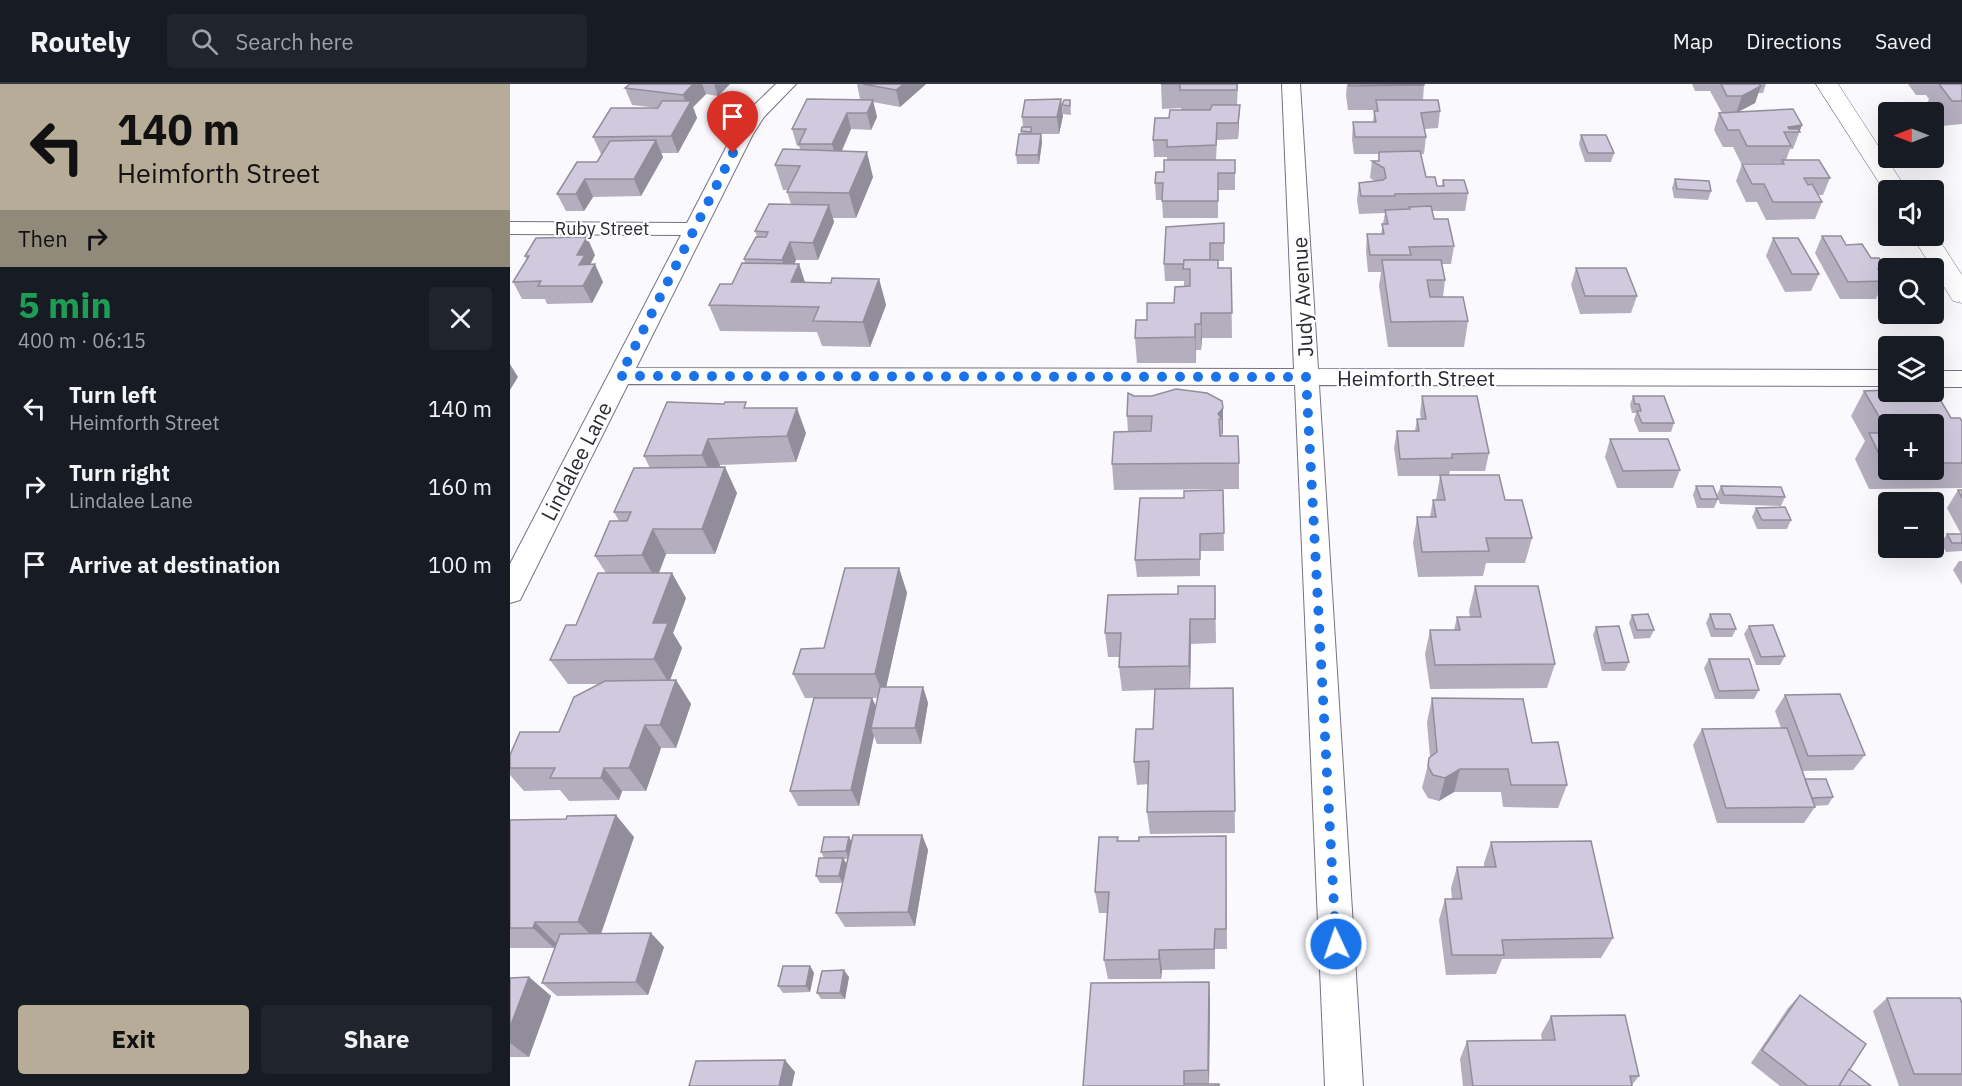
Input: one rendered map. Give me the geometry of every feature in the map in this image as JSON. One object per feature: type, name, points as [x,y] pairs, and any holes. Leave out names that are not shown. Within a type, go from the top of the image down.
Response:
[{"type":"street","name":"Lindalee Lane","points":[[510,592],[743,134],[757,113],[788,84]]},
{"type":"street","name":"Judy Avenue","points":[[1291,84],[1344,1086]]},
{"type":"street","points":[[1827,84],[1889,180]]},
{"type":"street","name":"Ruby Street","points":[[510,228],[695,229]]},
{"type":"street","points":[[1930,246],[1962,295]]},
{"type":"street","name":"Heimforth Street","points":[[620,376],[1878,378]]},
{"type":"street","points":[[1944,379],[1962,379]]},
{"type":"building","points":[[630,84],[693,84],[683,95],[625,88]]},
{"type":"building","points":[[863,84],[904,84],[896,90]]},
{"type":"building","points":[[1180,84],[1237,84],[1237,90],[1180,90]]},
{"type":"building","points":[[1349,84],[1424,84],[1424,85],[1350,86]]},
{"type":"building","points":[[1721,84],[1759,84],[1761,86],[1742,96],[1727,96]]},
{"type":"building","points":[[1939,84],[1962,84],[1962,101],[1952,101]]},
{"type":"building","points":[[807,99],[873,100],[867,113],[847,113],[832,144],[799,144],[806,129],[792,129]]},
{"type":"building","points":[[1061,99],[1057,117],[1022,117],[1025,100]]},
{"type":"building","points":[[1064,100],[1070,100],[1070,106],[1062,105]]},
{"type":"building","points":[[1376,100],[1438,100],[1440,111],[1421,113],[1426,137],[1355,137],[1353,122],[1376,122],[1374,111],[1378,111]]},
{"type":"building","points":[[662,101],[691,101],[671,136],[593,137],[611,108],[658,108]]},
{"type":"building","points":[[1212,105],[1240,105],[1238,123],[1217,123],[1216,145],[1167,147],[1167,140],[1153,140],[1155,118],[1169,118],[1170,110],[1210,110]]},
{"type":"building","points":[[1793,109],[1802,125],[1788,127],[1798,129],[1800,132],[1784,132],[1791,146],[1747,146],[1739,130],[1728,130],[1719,113]]},
{"type":"building","points":[[1022,127],[1031,127],[1031,132],[1021,131]]},
{"type":"building","points":[[1019,134],[1041,134],[1038,155],[1016,155]]},
{"type":"building","points":[[1581,135],[1606,135],[1614,153],[1588,153]]},
{"type":"building","points":[[656,140],[634,179],[585,179],[576,194],[557,194],[577,162],[597,162],[610,141]]},
{"type":"building","points":[[783,149],[867,152],[849,193],[787,192],[800,166],[775,165]]},
{"type":"building","points":[[1420,151],[1426,177],[1435,177],[1437,186],[1444,186],[1443,180],[1464,180],[1468,193],[1361,196],[1359,183],[1386,178],[1384,168],[1372,161],[1379,161],[1379,152]]},
{"type":"building","points":[[1164,160],[1235,160],[1235,173],[1218,173],[1218,201],[1162,201],[1163,183],[1155,183],[1156,172],[1164,172]]},
{"type":"building","points":[[1782,160],[1819,160],[1830,178],[1804,178],[1808,185],[1812,184],[1822,202],[1773,202],[1764,184],[1752,184],[1742,164],[1784,164]]},
{"type":"building","points":[[1675,179],[1709,181],[1711,191],[1677,189]]},
{"type":"building","points":[[769,204],[829,205],[813,243],[790,242],[782,260],[744,259],[756,237],[766,237],[768,232],[755,231]]},
{"type":"building","points":[[1431,206],[1434,219],[1448,219],[1454,246],[1409,247],[1411,255],[1370,255],[1367,234],[1384,234],[1382,224],[1388,224],[1385,210]]},
{"type":"building","points":[[1224,223],[1224,243],[1210,243],[1210,260],[1184,260],[1184,264],[1164,264],[1166,227]]},
{"type":"building","points":[[1822,236],[1841,236],[1846,245],[1862,244],[1871,258],[1878,258],[1878,281],[1848,282]]},
{"type":"building","points":[[587,237],[577,255],[585,255],[579,265],[595,264],[583,286],[538,286],[541,281],[513,282],[529,256],[525,256],[536,238]]},
{"type":"building","points":[[1773,238],[1798,238],[1819,274],[1792,274]]},
{"type":"building","points":[[1184,260],[1218,260],[1218,268],[1231,268],[1232,313],[1201,313],[1201,324],[1195,324],[1195,337],[1135,338],[1136,320],[1147,320],[1147,303],[1174,303],[1175,287],[1190,286],[1190,269],[1183,269]]},
{"type":"building","points":[[1382,260],[1441,260],[1445,280],[1427,280],[1430,297],[1463,297],[1468,321],[1391,322]]},
{"type":"building","points":[[742,263],[799,264],[791,282],[831,283],[832,278],[879,279],[863,322],[813,321],[819,307],[709,305],[720,284],[732,284]]},
{"type":"building","points":[[1576,268],[1626,268],[1637,296],[1585,296]]},
{"type":"building","points":[[1176,389],[1207,393],[1222,401],[1223,408],[1218,414],[1222,419],[1219,419],[1220,436],[1238,436],[1239,463],[1112,464],[1114,432],[1151,431],[1152,416],[1127,416],[1128,393],[1134,396],[1152,396]]},
{"type":"building","points":[[1878,390],[1878,402],[1942,402],[1951,418],[1960,418],[1962,422],[1962,463],[1944,463],[1944,414],[1878,415],[1864,391]]},
{"type":"building","points":[[1422,396],[1477,396],[1489,453],[1452,454],[1452,458],[1400,459],[1397,431],[1419,431],[1417,419],[1426,419]]},
{"type":"building","points":[[1633,396],[1664,396],[1674,423],[1642,423],[1637,411],[1641,411],[1639,404],[1635,404]]},
{"type":"building","points":[[667,402],[724,404],[725,402],[746,402],[744,408],[797,408],[787,436],[708,439],[702,455],[644,456]]},
{"type":"building","points":[[1869,433],[1878,433],[1878,452]]},
{"type":"building","points":[[1610,439],[1668,439],[1680,470],[1623,471]]},
{"type":"building","points":[[725,467],[702,529],[653,529],[642,555],[595,556],[610,521],[627,521],[631,512],[614,512],[634,468]]},
{"type":"building","points":[[1440,475],[1499,475],[1505,500],[1522,500],[1532,538],[1486,538],[1489,551],[1422,552],[1417,517],[1436,517],[1433,500],[1445,500]]},
{"type":"building","points":[[1696,486],[1713,486],[1718,499],[1701,499]]},
{"type":"building","points":[[1721,486],[1781,487],[1785,497],[1724,495]]},
{"type":"building","points":[[1223,490],[1224,533],[1200,534],[1200,559],[1135,560],[1140,498],[1184,498],[1184,491]]},
{"type":"building","points":[[1785,507],[1791,520],[1762,520],[1756,508]]},
{"type":"building","points":[[1947,534],[1962,534],[1962,543],[1952,543]]},
{"type":"building","points":[[845,568],[899,568],[875,674],[793,674],[801,649],[824,648]]},
{"type":"building","points":[[598,573],[672,573],[653,623],[668,623],[654,659],[550,660],[566,625],[576,625]]},
{"type":"building","points":[[1178,586],[1215,586],[1215,619],[1190,619],[1189,666],[1119,667],[1121,633],[1105,633],[1108,595],[1178,594]]},
{"type":"building","points":[[1475,586],[1538,586],[1555,664],[1435,665],[1430,630],[1460,630],[1457,617],[1481,617]]},
{"type":"building","points":[[1648,614],[1654,630],[1637,630],[1632,615]]},
{"type":"building","points":[[1710,614],[1730,614],[1736,629],[1715,629]]},
{"type":"building","points":[[1773,625],[1785,656],[1761,657],[1749,626]]},
{"type":"building","points":[[1619,626],[1629,662],[1605,663],[1596,627]]},
{"type":"building","points":[[1709,659],[1749,659],[1759,690],[1719,691]]},
{"type":"building","points":[[676,680],[660,725],[645,725],[629,768],[604,768],[601,778],[550,778],[555,768],[510,768],[510,755],[520,732],[559,732],[574,697],[605,681]]},
{"type":"building","points":[[880,687],[923,687],[915,728],[871,728]]},
{"type":"building","points":[[1233,688],[1235,811],[1147,812],[1149,761],[1134,762],[1136,729],[1153,729],[1155,689]]},
{"type":"building","points":[[1840,694],[1865,755],[1808,756],[1785,695]]},
{"type":"building","points":[[814,698],[872,698],[851,790],[790,791]]},
{"type":"building","points":[[1432,698],[1523,699],[1532,743],[1558,742],[1567,785],[1511,785],[1508,769],[1460,769],[1445,778],[1433,775],[1428,766],[1429,758],[1437,752]]},
{"type":"building","points":[[1787,728],[1815,807],[1726,808],[1702,729]]},
{"type":"building","points":[[1805,779],[1826,779],[1833,797],[1812,798]]},
{"type":"building","points":[[616,815],[578,922],[535,922],[533,928],[510,928],[510,820]]},
{"type":"building","points":[[853,835],[922,835],[908,912],[836,913]]},
{"type":"building","points":[[1226,836],[1226,929],[1215,929],[1214,949],[1159,950],[1159,959],[1104,960],[1109,892],[1095,892],[1099,837],[1118,837],[1117,841],[1139,841],[1139,837]]},
{"type":"building","points":[[824,837],[849,837],[846,851],[821,852]]},
{"type":"building","points":[[1591,841],[1613,938],[1502,940],[1504,955],[1452,955],[1445,899],[1462,899],[1457,867],[1496,867],[1491,842]]},
{"type":"building","points":[[819,858],[843,858],[839,876],[816,876]]},
{"type":"building","points":[[651,933],[636,982],[542,983],[560,934]]},
{"type":"building","points":[[783,966],[810,966],[806,986],[778,986]]},
{"type":"building","points":[[844,970],[840,993],[817,993],[822,971]]},
{"type":"building","points":[[529,977],[510,1027],[510,978]]},
{"type":"building","points":[[1209,982],[1208,1070],[1184,1071],[1184,1084],[1219,1084],[1219,1086],[1083,1086],[1091,983]]},
{"type":"building","points":[[1800,995],[1866,1044],[1839,1086],[1808,1086],[1762,1050]]},
{"type":"building","points":[[1887,998],[1960,998],[1962,1004],[1962,1074],[1914,1074]]},
{"type":"building","points":[[1625,1015],[1639,1076],[1630,1076],[1632,1086],[1473,1086],[1467,1041],[1555,1040],[1551,1016]]},
{"type":"building","points":[[785,1060],[779,1086],[689,1086],[696,1061]]},
{"type":"building","points":[[1849,1069],[1871,1086],[1839,1086]]},
{"type":"route","points":[[733,153],[620,376],[1306,377],[1336,944]]}]
